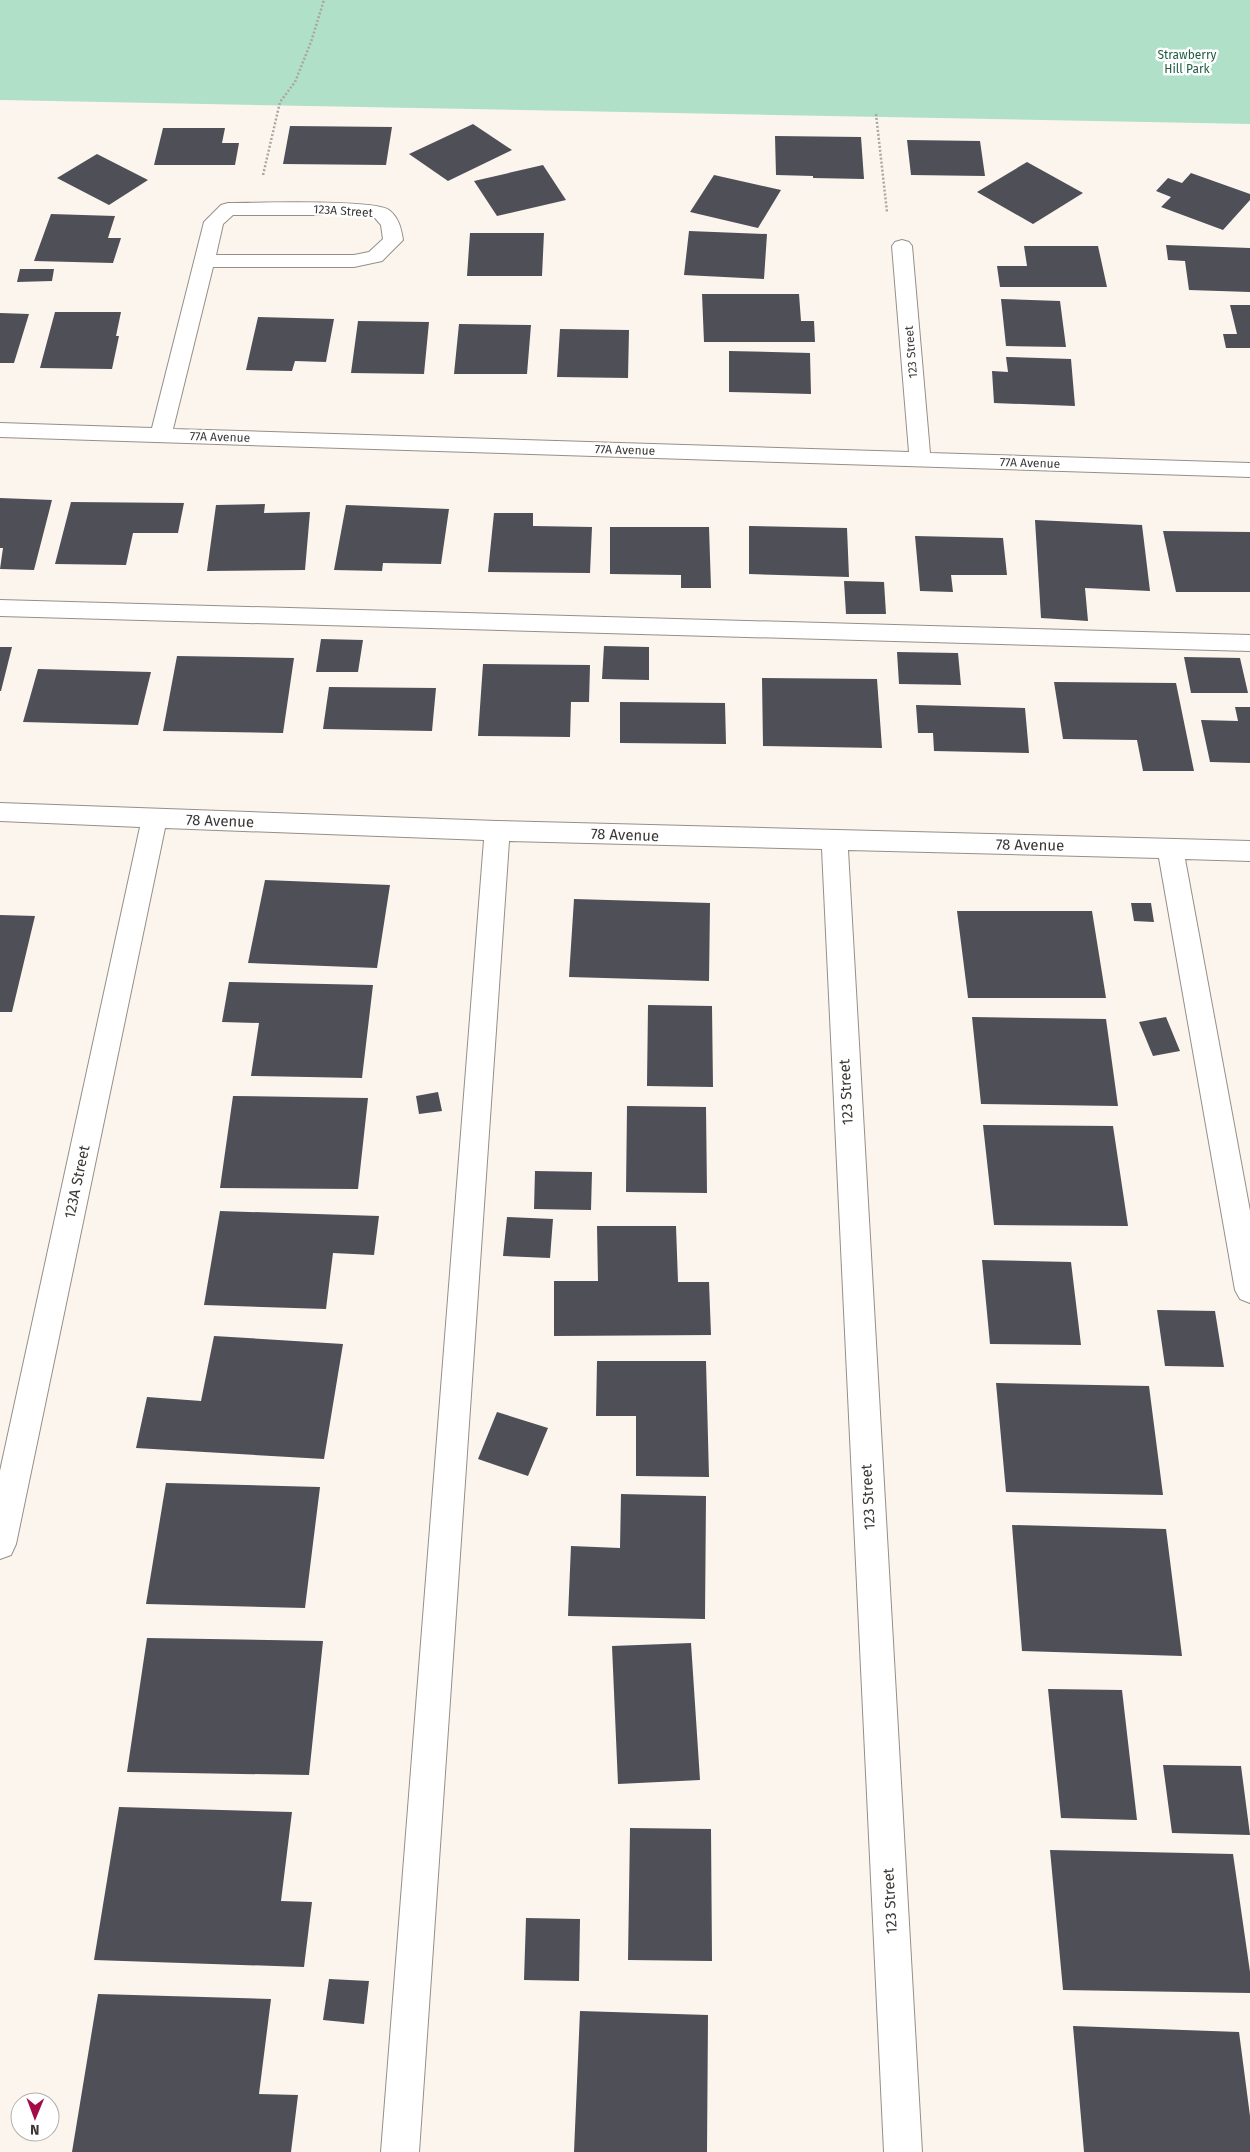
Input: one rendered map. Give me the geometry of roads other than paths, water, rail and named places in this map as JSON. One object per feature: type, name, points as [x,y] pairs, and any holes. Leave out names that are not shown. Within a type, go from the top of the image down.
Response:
[{"type":"street","name":"123A Street","points":[[160,435],[204,261],[214,222],[228,209],[349,209],[381,213],[391,224],[393,240],[374,257],[354,261],[204,261]]},
{"type":"street","name":"123 Street","points":[[902,246],[920,459]]},
{"type":"street","name":"77A Avenue","points":[[0,430],[1250,470]]},
{"type":"street","points":[[0,608],[1250,643]]},
{"type":"street","name":"78 Avenue","points":[[0,812],[497,832],[1250,851]]},
{"type":"street","name":"123A Street","points":[[0,1544],[154,819]]},
{"type":"street","points":[[400,2152],[497,832]]},
{"type":"street","name":"123 Street","points":[[835,841],[836,896],[903,2152]]},
{"type":"street","points":[[1170,848],[1250,1290]]},
{"type":"park label","name":"Strawberry Hill Park","points":[[1187,62]]}]
